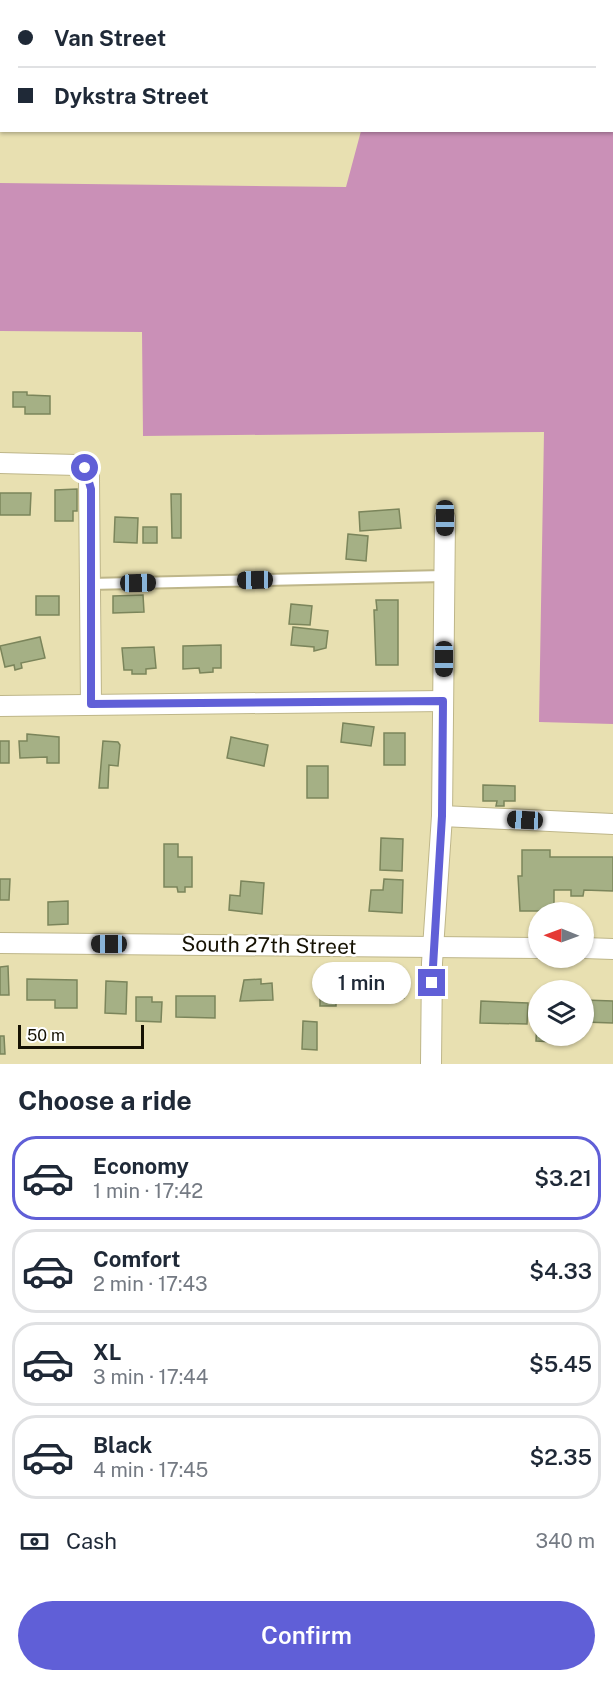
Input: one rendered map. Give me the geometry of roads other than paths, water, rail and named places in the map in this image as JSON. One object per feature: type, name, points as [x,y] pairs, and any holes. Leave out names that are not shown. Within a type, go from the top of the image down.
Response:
[{"type":"street","points":[[0,463],[64,463],[85,468],[91,489],[91,704]]},
{"type":"street","points":[[431,1064],[433,947],[442,816],[445,518]]},
{"type":"street","points":[[0,706],[443,701]]},
{"type":"street","points":[[442,816],[613,824]]},
{"type":"street","name":"South 27th Street","points":[[0,943],[528,948]]},
{"type":"street","points":[[594,948],[613,949]]},
{"type":"lane","points":[[90,584],[444,576]]}]
